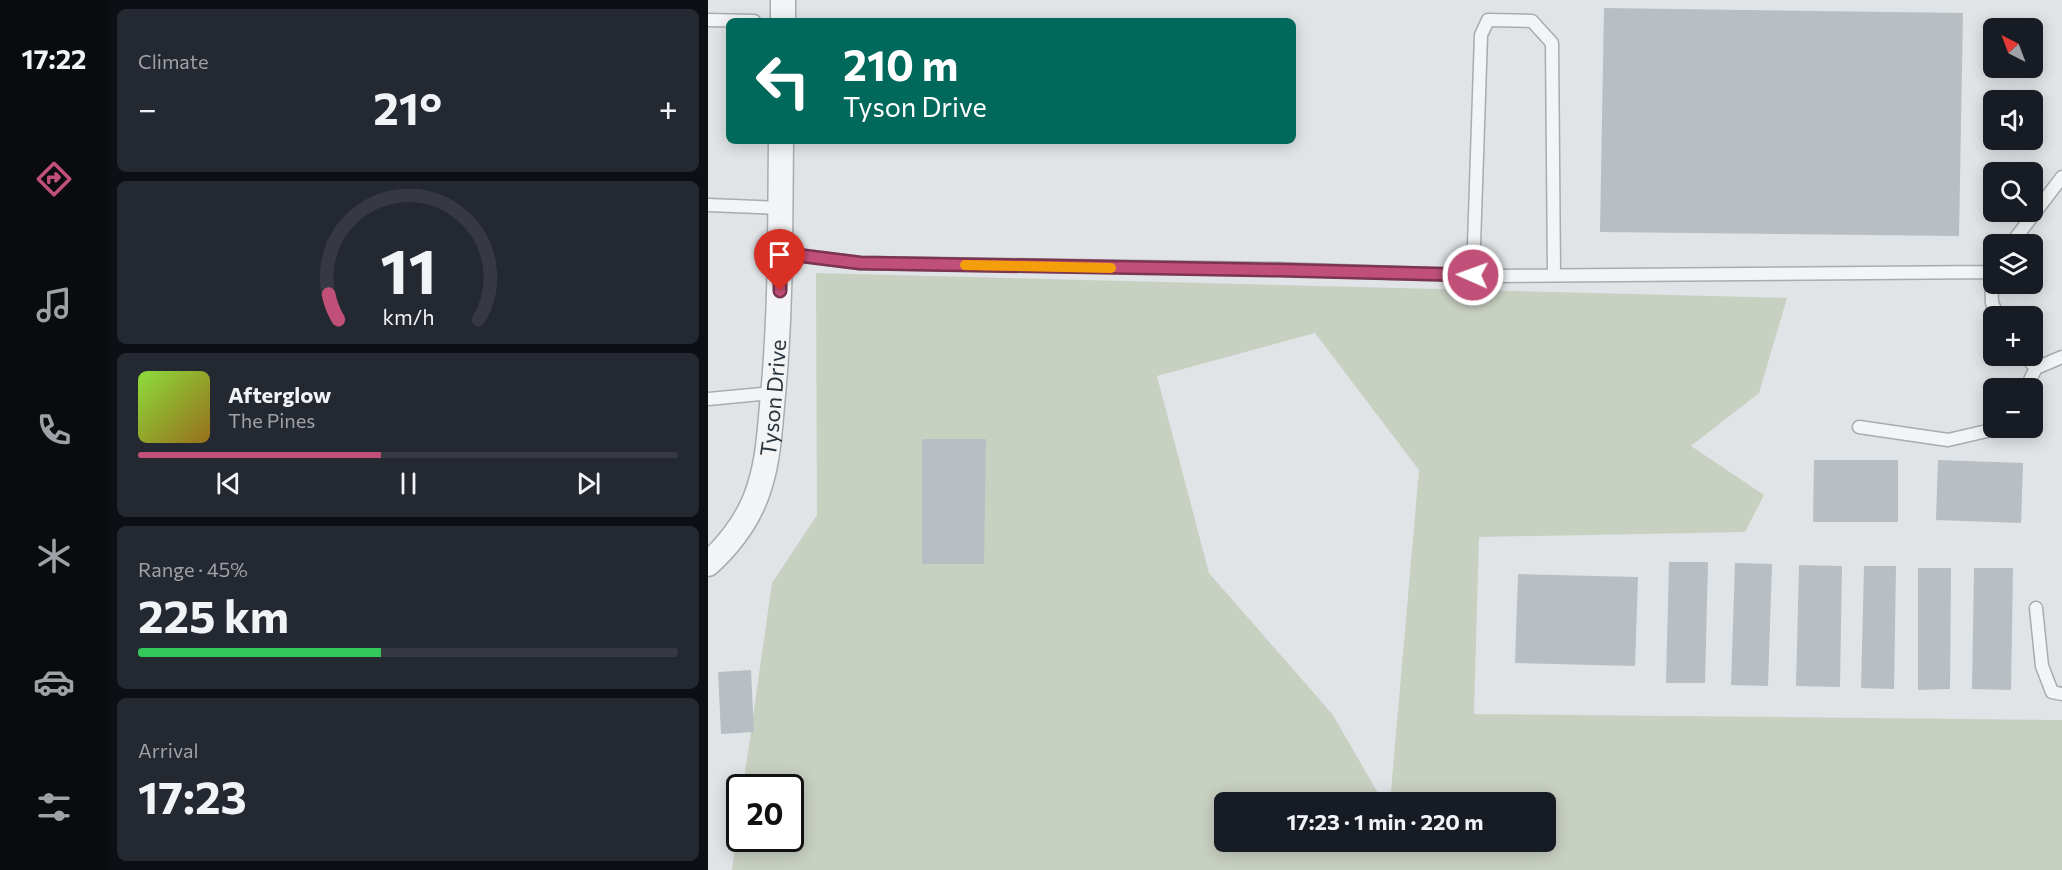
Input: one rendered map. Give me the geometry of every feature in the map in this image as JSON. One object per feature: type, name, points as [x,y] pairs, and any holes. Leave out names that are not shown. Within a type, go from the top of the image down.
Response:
[{"type":"street","points":[[783,0],[783,18]]},
{"type":"street","name":"Tyson Drive","points":[[708,564],[738,532],[752,507],[760,485],[767,450],[779,329],[781,144]]},
{"type":"lane","points":[[708,20],[726,20]]},
{"type":"lane","points":[[1473,275],[1481,35],[1488,20],[1532,21],[1552,43],[1554,275]]},
{"type":"lane","points":[[2019,234],[2062,177]]},
{"type":"lane","points":[[708,205],[780,207]]},
{"type":"lane","points":[[780,253],[860,263],[1473,275],[1983,270]]},
{"type":"lane","points":[[2031,378],[2036,368],[2062,357]]},
{"type":"lane","points":[[708,399],[773,393]]},
{"type":"lane","points":[[1859,427],[1948,440],[1983,432]]},
{"type":"lane","points":[[2036,608],[2042,666],[2052,692],[2062,694]]},
{"type":"shaded area","points":[[816,273],[1787,298],[1759,393],[1691,446],[1764,495],[1745,532],[1479,537],[1474,714],[2062,720],[2062,870],[732,870],[734,852],[804,852],[804,774],[745,774],[772,583],[817,515]],"holes":[[[1315,333],[1419,470],[1391,792],[1556,792],[1556,852],[1214,852],[1214,792],[1377,792],[1333,715],[1209,573],[1157,376]]]},
{"type":"building","points":[[1604,8],[1963,13],[1959,236],[1600,232]]},
{"type":"building","points":[[922,439],[986,439],[984,564],[922,564]]},
{"type":"building","points":[[1814,460],[1898,460],[1898,522],[1813,522]]},
{"type":"building","points":[[1938,460],[2023,463],[2021,523],[1936,520]]},
{"type":"building","points":[[1669,562],[1708,562],[1705,683],[1666,683]]},
{"type":"building","points":[[1735,563],[1772,564],[1768,686],[1731,685]]},
{"type":"building","points":[[1799,565],[1842,566],[1840,687],[1796,686]]},
{"type":"building","points":[[1864,566],[1896,566],[1894,689],[1861,688]]},
{"type":"building","points":[[1918,568],[1951,568],[1950,689],[1918,690]]},
{"type":"building","points":[[1974,568],[2013,568],[2011,690],[1972,689]]},
{"type":"building","points":[[1518,574],[1638,577],[1635,666],[1515,663]]},
{"type":"building","points":[[751,670],[754,732],[721,734],[718,672]]},
{"type":"slow traffic","points":[[965,265],[1111,268]]},
{"type":"route","points":[[780,291],[780,253],[860,263],[1473,275]]}]
